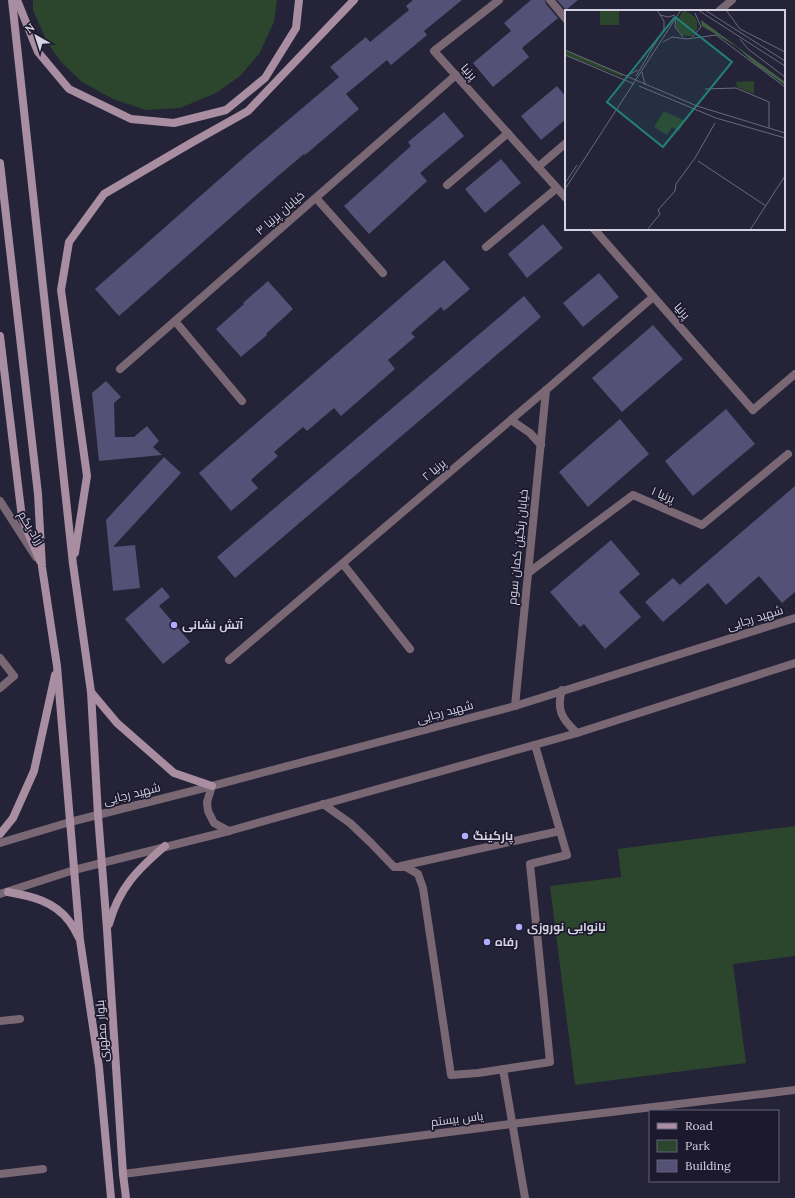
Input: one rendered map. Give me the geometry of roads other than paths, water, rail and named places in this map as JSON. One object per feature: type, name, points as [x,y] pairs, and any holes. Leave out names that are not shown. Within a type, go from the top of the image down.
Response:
[{"type":"main road","name":"بلوار مطهری","points":[[12,0],[73,564],[91,692],[98,815],[123,1174],[126,1198]]},
{"type":"main road","points":[[17,0],[38,52],[69,89],[131,119],[174,122],[226,110],[265,78],[296,28],[299,0]]},
{"type":"main road","points":[[73,564],[87,476],[61,290],[69,242],[104,194],[248,111],[354,0]]},
{"type":"main road","points":[[0,163],[38,494],[42,567]]},
{"type":"main road","points":[[0,336],[22,518],[42,567]]},
{"type":"main road","name":"بلوار مطهری","points":[[42,567],[57,666],[80,940],[99,1067],[111,1198]]},
{"type":"main road","points":[[0,834],[13,818],[34,771],[57,666]]},
{"type":"main road","points":[[91,692],[117,723],[174,774],[212,786]]},
{"type":"main road","points":[[107,929],[112,912],[128,882],[165,846]]},
{"type":"main road","points":[[4,893],[32,896],[53,905],[69,920],[80,940]]},
{"type":"street","name":"پرنیا","points":[[499,0],[434,51],[565,197]]},
{"type":"street","points":[[550,0],[565,18]]},
{"type":"street","points":[[720,10],[732,0]]},
{"type":"street","name":"خیابان پرنیا ۳","points":[[120,369],[456,75]]},
{"type":"street","points":[[447,185],[508,133]]},
{"type":"street","points":[[538,167],[565,144]]},
{"type":"street","points":[[486,247],[557,188]]},
{"type":"street","points":[[316,198],[383,273]]},
{"type":"street","name":"پرنیا","points":[[595,230],[753,410],[795,374]]},
{"type":"street","name":"پرنیا ۲","points":[[229,660],[654,297]]},
{"type":"street","points":[[175,321],[242,401]]},
{"type":"street","name":"خیابان رنگین کمان سوم","points":[[515,706],[546,390]]},
{"type":"street","points":[[511,420],[530,433],[541,445]]},
{"type":"street","name":"پرنیا ۱","points":[[528,573],[633,495],[702,525],[788,454]]},
{"type":"street","name":"زراد یکم","points":[[0,501],[42,567]]},
{"type":"street","points":[[342,564],[410,648]]},
{"type":"street","name":"شهید رجایی","points":[[70,822],[515,706],[795,618]]},
{"type":"street","points":[[0,658],[14,676],[0,688]]},
{"type":"street","points":[[4,893],[74,870],[229,831],[535,745],[795,663]]},
{"type":"street","points":[[562,690],[560,700],[561,714],[566,723],[577,732]]},
{"type":"street","points":[[323,804],[350,823],[394,867],[406,867],[418,874],[423,888],[450,1075],[550,1062],[530,864],[567,855],[535,745]]},
{"type":"street","points":[[212,786],[207,802],[208,811],[214,823],[229,831]]},
{"type":"street","points":[[0,843],[70,822]]},
{"type":"street","points":[[394,867],[560,831]]},
{"type":"street","points":[[0,1021],[20,1019]]},
{"type":"street","points":[[503,1069],[511,1124],[525,1198]]},
{"type":"street","name":"یاس بیستم","points":[[123,1174],[511,1124],[795,1090]]},
{"type":"street","points":[[0,1174],[43,1169]]},
{"type":"place","name":"آتش نشانی","points":[[174,625]]},
{"type":"place","name":"پارکینگ","points":[[465,836]]},
{"type":"place","name":"نانوایی نوروزی","points":[[519,927]]},
{"type":"place","name":"رفاه","points":[[487,942]]}]
